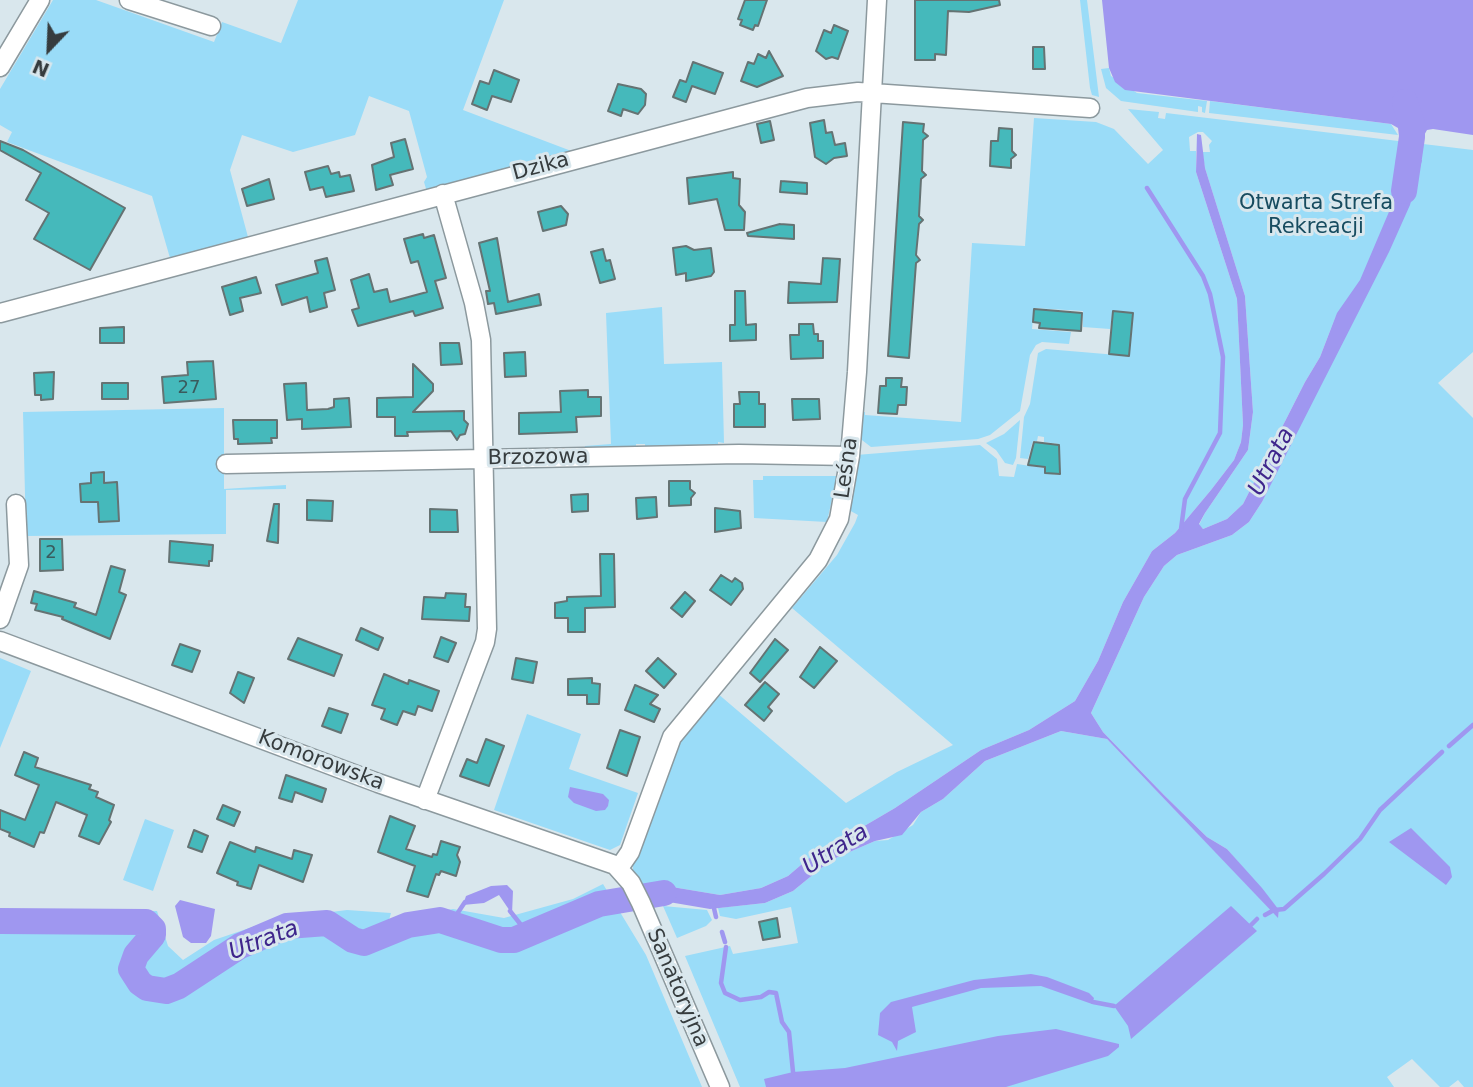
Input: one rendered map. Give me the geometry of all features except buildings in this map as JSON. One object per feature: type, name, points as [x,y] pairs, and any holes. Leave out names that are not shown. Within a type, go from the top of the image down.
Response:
[{"type":"street","points":[[0,67],[40,0]]},
{"type":"street","points":[[129,0],[211,26]]},
{"type":"street","name":"Leśna","points":[[619,868],[630,852],[665,751],[676,731],[826,549],[840,514],[850,456],[877,0]]},
{"type":"street","name":"Dzika","points":[[0,313],[765,107],[838,94],[872,94],[1090,108]]},
{"type":"street","points":[[425,800],[486,634],[479,328],[443,194]]},
{"type":"street","name":"Brzozowa","points":[[226,464],[739,454],[850,456]]},
{"type":"street","points":[[0,619],[19,565],[16,504]]},
{"type":"street","name":"Komorowska","points":[[0,641],[425,800],[604,860],[619,868],[637,896]]},
{"type":"street","name":"Sanatoryjna","points":[[637,896],[720,1087]]},
{"type":"green space","points":[[53,0],[96,0],[214,42],[222,22],[281,43],[298,0],[504,0],[463,110],[574,152],[427,192],[424,182],[427,177],[409,111],[369,96],[355,135],[293,152],[242,135],[230,170],[248,237],[260,234],[260,238],[0,304],[170,258],[152,196],[7,142],[12,132],[0,125],[0,89]]},
{"type":"green space","points":[[1080,0],[1087,0],[1099,97],[1092,95],[1090,88]]},
{"type":"green space","points":[[1109,68],[1111,76],[1137,93],[1207,101],[1205,113],[1202,112],[1202,107],[1198,106],[1198,112],[1121,101],[1106,88],[1101,69]]},
{"type":"green space","points":[[1210,101],[1391,124],[1398,135],[1209,113]]},
{"type":"green space","name":"Otwarta Strefa Rekreacji","points":[[1128,109],[1159,112],[1158,118],[1165,119],[1166,113],[1473,150],[1473,352],[1438,383],[1473,418],[1473,1087],[1464,1087],[1458,1080],[1449,1087],[1440,1087],[1412,1059],[1387,1077],[1394,1087],[740,1087],[685,956],[730,946],[733,954],[798,943],[791,907],[736,919],[720,916],[718,908],[765,903],[793,891],[831,860],[875,841],[888,840],[913,825],[921,812],[943,799],[985,761],[1061,731],[1107,739],[1278,917],[1279,910],[1227,849],[1207,837],[1164,795],[1103,732],[1091,713],[1144,597],[1164,566],[1177,555],[1232,535],[1249,522],[1262,502],[1285,455],[1337,313],[1320,357],[1243,504],[1227,519],[1203,529],[1199,525],[1205,513],[1248,450],[1253,412],[1245,296],[1205,168],[1202,152],[1210,152],[1209,145],[1212,141],[1203,132],[1189,137],[1190,151],[1196,151],[1196,172],[1237,299],[1243,425],[1241,442],[1234,460],[1211,490],[1175,533],[1152,551],[1123,602],[1098,661],[1075,701],[1029,730],[981,750],[895,808],[808,859],[788,876],[761,888],[720,895],[654,884],[642,888],[633,872],[633,860],[674,745],[717,693],[846,803],[897,772],[953,745],[792,608],[837,555],[855,523],[858,515],[847,509],[856,455],[980,445],[997,459],[999,476],[1014,477],[1017,464],[1044,468],[1045,473],[1060,475],[1059,444],[1044,442],[1044,437],[1038,436],[1037,441],[1033,441],[1028,459],[1020,458],[1024,417],[1030,404],[1038,353],[1046,349],[1129,356],[1133,313],[1113,311],[1110,329],[1083,327],[1083,311],[1034,308],[1032,329],[1071,332],[1069,344],[1042,342],[1036,345],[1030,355],[1020,411],[990,435],[978,439],[871,447],[858,437],[862,412],[865,412],[865,415],[961,422],[972,243],[1025,246],[1034,118],[1096,122],[1114,129],[1148,164],[1163,150]]},
{"type":"green space","points":[[662,307],[664,364],[722,362],[724,443],[718,442],[718,447],[645,448],[645,444],[636,444],[636,449],[584,452],[585,446],[611,444],[606,313]]},
{"type":"green space","points":[[224,408],[224,489],[286,485],[286,489],[226,490],[226,534],[26,536],[23,412]]},
{"type":"green space","points":[[1020,420],[1016,458],[1013,465],[1005,463],[996,450],[986,443],[1004,434]]},
{"type":"green space","points":[[763,476],[837,476],[827,522],[754,518],[753,480],[763,480]]},
{"type":"green space","points":[[0,658],[31,671],[0,748]]},
{"type":"green space","points":[[527,714],[581,734],[569,769],[638,793],[620,845],[610,850],[494,810]]},
{"type":"green space","points":[[145,819],[174,830],[153,891],[123,880]]},
{"type":"green space","points":[[603,884],[646,955],[702,1087],[0,1087],[0,909],[157,911],[168,946],[183,960],[214,940],[276,919],[347,910],[391,913],[389,920],[453,909],[504,918],[573,899]]},
{"type":"green space","points":[[663,906],[707,910],[712,920],[706,926],[677,938]]},
{"type":"water","points":[[1102,0],[1473,0],[1473,135],[1433,129],[1427,130],[1422,139],[1399,136],[1398,128],[1391,124],[1125,90],[1115,82],[1109,68]]},
{"type":"water","points":[[1197,134],[1201,135],[1205,168],[1245,296],[1253,412],[1248,450],[1205,513],[1199,524],[1203,529],[1227,519],[1243,504],[1320,357],[1337,313],[1360,280],[1394,200],[1396,157],[1422,160],[1410,205],[1389,252],[1262,502],[1249,522],[1232,535],[1177,555],[1164,566],[1144,597],[1091,713],[1103,732],[1164,795],[1207,837],[1227,849],[1279,910],[1278,918],[1107,739],[1061,731],[985,761],[943,799],[921,812],[902,835],[875,841],[831,860],[793,891],[765,903],[710,909],[657,900],[647,901],[642,888],[654,884],[720,895],[761,888],[788,876],[808,859],[895,808],[981,750],[1029,730],[1075,701],[1098,661],[1123,602],[1152,551],[1175,533],[1211,490],[1234,460],[1241,442],[1243,425],[1237,299],[1196,172]]},
{"type":"water","points":[[570,787],[603,794],[609,800],[608,806],[605,810],[596,811],[574,803],[568,797]]},
{"type":"water","points":[[1411,828],[1450,867],[1452,877],[1446,885],[1389,842]]},
{"type":"water","points":[[507,885],[513,891],[512,914],[499,895],[484,903],[463,905],[466,896],[491,886]]},
{"type":"water","points":[[180,900],[215,909],[211,936],[206,943],[191,943],[183,937],[175,906]]},
{"type":"water","points":[[1231,906],[1257,931],[1131,1039],[1128,1026],[1114,1006]]},
{"type":"water","points":[[1031,974],[1047,977],[1089,993],[1094,998],[1092,1004],[1041,986],[981,988],[912,1007],[916,1032],[898,1041],[897,1051],[892,1042],[878,1035],[880,1013],[891,1002],[974,980]]},
{"type":"water","points":[[1056,1029],[1119,1044],[1119,1047],[1108,1056],[1006,1087],[766,1087],[764,1079],[793,1072],[845,1068],[998,1036]]},
{"type":"waterway","name":"Utrata","points":[[1404,191],[1412,137],[1412,123],[1405,102]]},
{"type":"waterway","points":[[1147,188],[1203,276],[1210,294],[1223,357],[1220,433],[1185,499],[1181,529]]},
{"type":"waterway","points":[[1449,746],[1473,725]]},
{"type":"waterway","points":[[1275,910],[1284,909],[1324,874],[1360,839],[1380,810],[1442,752]]},
{"type":"waterway","name":"Utrata","points":[[0,921],[146,922],[153,929],[153,935],[136,955],[131,969],[140,983],[147,988],[166,991],[179,986],[240,946],[287,926],[327,923],[353,940],[364,943],[408,925],[440,920],[501,940],[514,940],[599,904],[664,893]]},
{"type":"waterway","points":[[451,923],[465,902]]},
{"type":"waterway","points":[[713,904],[716,917]]},
{"type":"waterway","points":[[1265,915],[1274,910]]},
{"type":"waterway","points":[[510,911],[529,935]]},
{"type":"waterway","points":[[1251,925],[1257,919]]},
{"type":"waterway","points":[[722,932],[725,942]]},
{"type":"waterway","points":[[726,947],[721,983],[725,993],[740,1000],[761,997],[769,992],[776,993],[782,1022],[789,1032],[793,1072]]},
{"type":"waterway","points":[[1093,1002],[1114,1006]]}]
